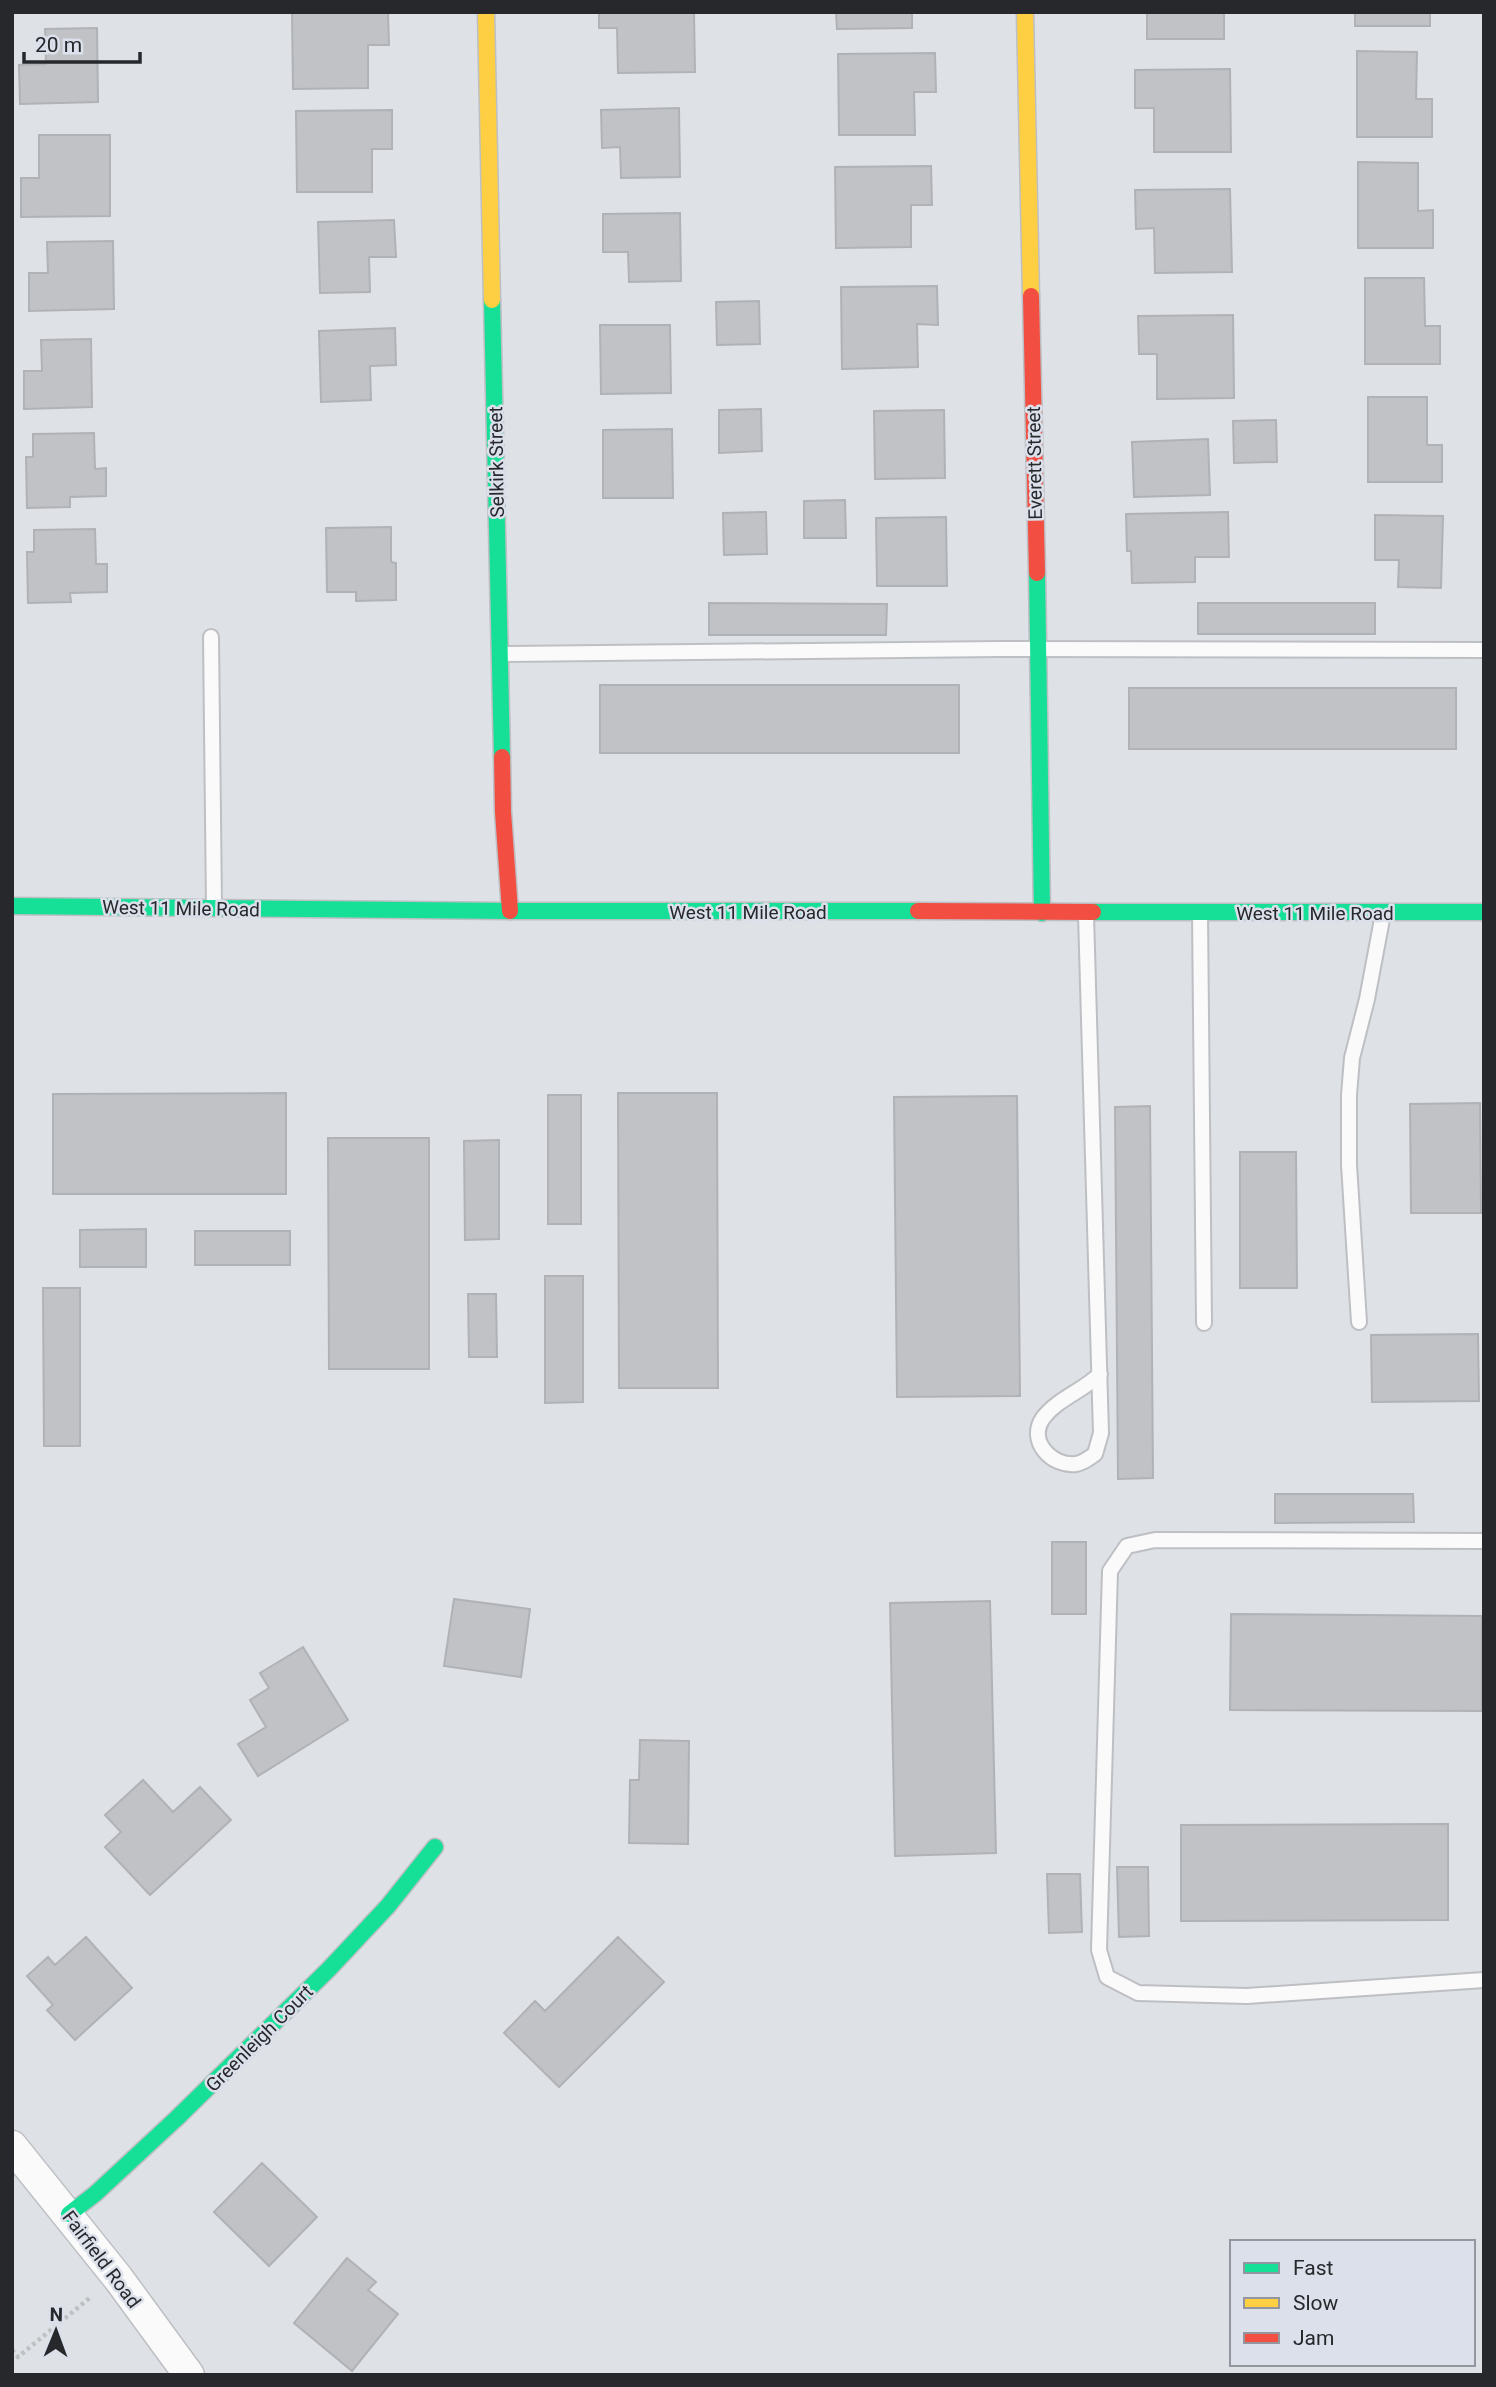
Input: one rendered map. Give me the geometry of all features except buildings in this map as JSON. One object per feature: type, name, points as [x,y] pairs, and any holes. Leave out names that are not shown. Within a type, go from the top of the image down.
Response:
[{"type":"street","name":"Selkirk Street","points":[[486,12],[503,812],[510,911]]},
{"type":"street","name":"Everett Street","points":[[1025,12],[1042,913]]},
{"type":"street","name":"West 11 Mile Road","points":[[12,906],[510,911],[1484,912]]},
{"type":"street","name":"Greenleigh Court","points":[[69,2214],[95,2194],[177,2119],[329,1969],[388,1906],[435,1847]]},
{"type":"street","name":"Fairfield Road","points":[[12,2146],[69,2214],[189,2375]]},
{"type":"lane","points":[[211,637],[214,909]]},
{"type":"lane","points":[[499,654],[1484,650]]},
{"type":"lane","points":[[1086,913],[1100,1374],[1101,1433],[1095,1454],[1079,1464],[1060,1464],[1046,1455],[1040,1444],[1041,1421],[1050,1410],[1089,1385],[1100,1374]]},
{"type":"lane","points":[[1200,913],[1204,1323]]},
{"type":"lane","points":[[1359,1322],[1349,1165],[1349,1095],[1352,1058],[1367,999],[1383,913]]},
{"type":"lane","points":[[1484,1541],[1155,1540],[1127,1546],[1110,1571],[1099,1950],[1107,1977],[1138,1993],[1248,1996],[1484,1980]]},
{"type":"path","points":[[12,2350],[18,2357],[94,2295]]},
{"type":"traffic: fast","points":[[492,300],[502,757]]},
{"type":"traffic: fast","points":[[1037,573],[1042,913]]},
{"type":"traffic: fast","points":[[12,906],[510,911],[918,911]]},
{"type":"traffic: fast","points":[[1093,912],[1484,912]]},
{"type":"traffic: fast","points":[[69,2214],[95,2194],[177,2118],[329,1969],[388,1906],[435,1847]]},
{"type":"traffic: slow","points":[[486,12],[492,300]]},
{"type":"traffic: slow","points":[[1025,12],[1031,296]]},
{"type":"traffic: jam","points":[[1031,296],[1037,573]]},
{"type":"traffic: jam","points":[[502,757],[510,911]]},
{"type":"traffic: jam","points":[[918,911],[1093,912]]}]
